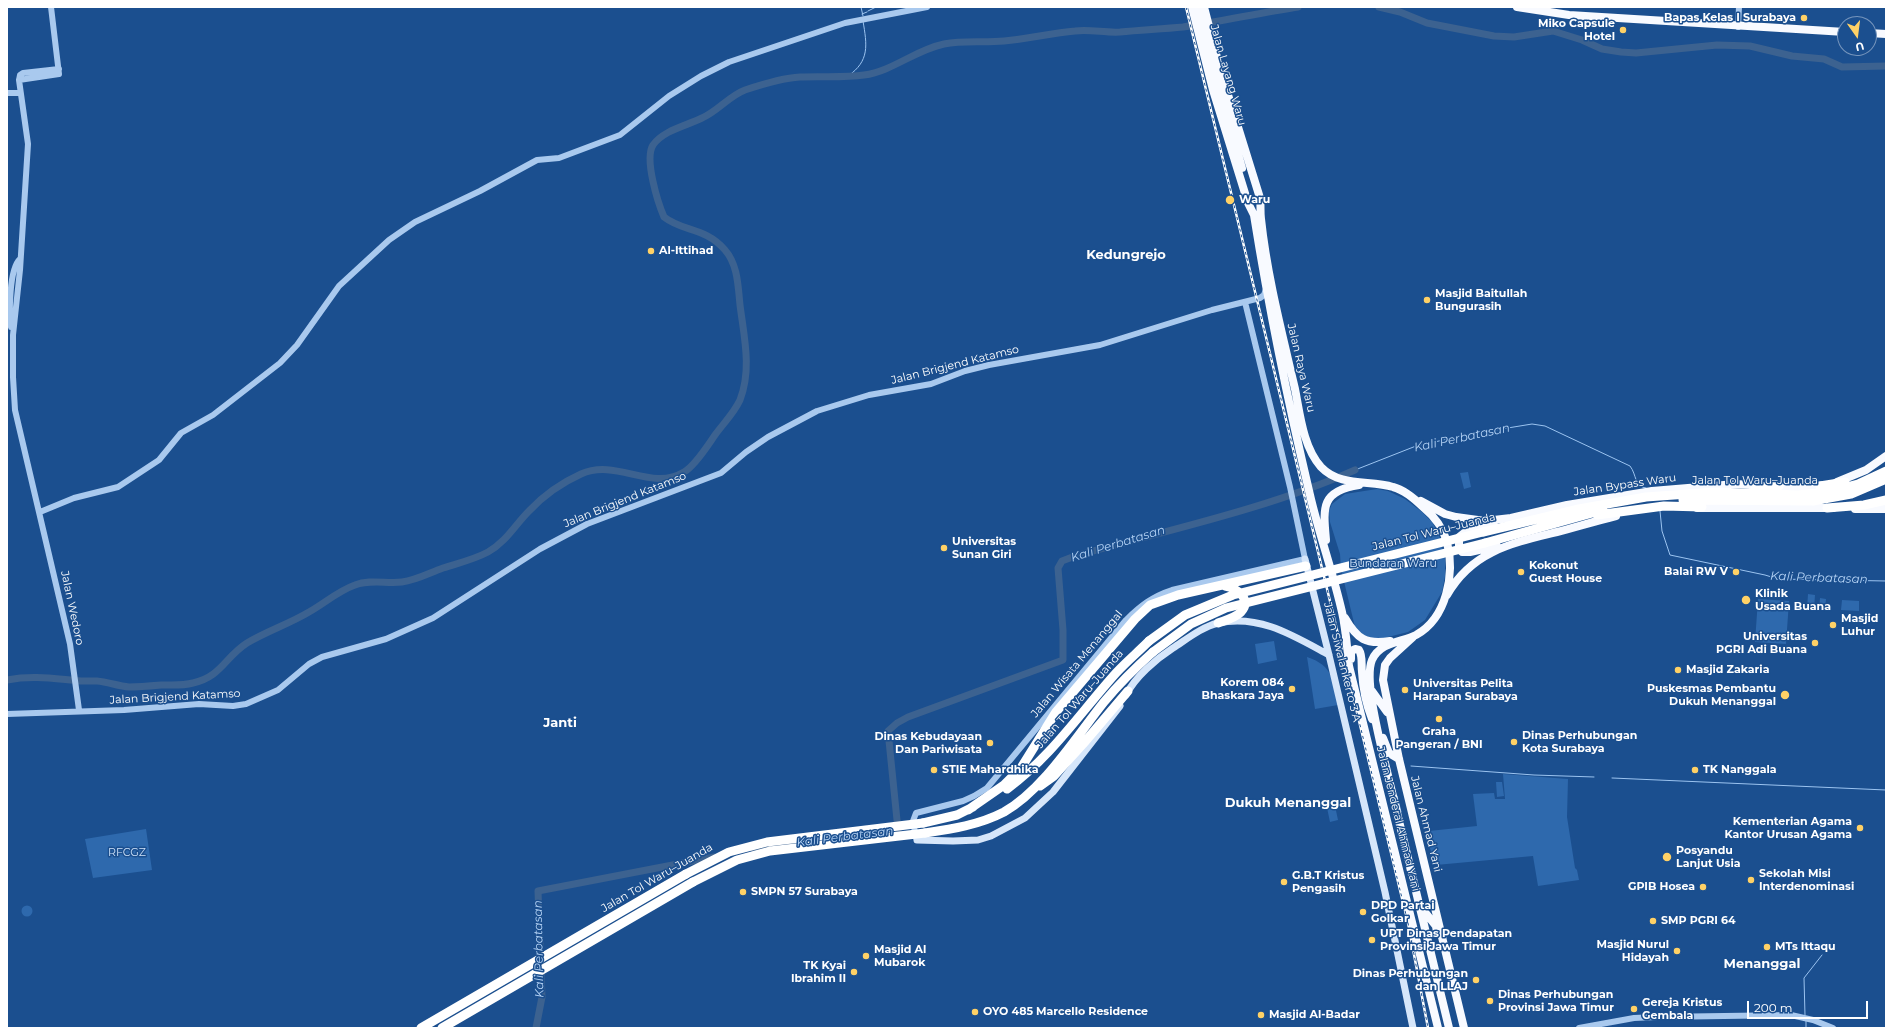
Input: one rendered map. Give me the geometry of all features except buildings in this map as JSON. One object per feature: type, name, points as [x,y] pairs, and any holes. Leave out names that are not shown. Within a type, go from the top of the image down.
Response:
[{"type":"highway","points":[[1517,7],[1569,15],[1837,32]]},
{"type":"highway","name":"Jalan Raya Waru","points":[[1201,11],[1209,26],[1260,198],[1257,216],[1268,306],[1310,496],[1343,613]]},
{"type":"highway","name":"Jalan Raya Waru","points":[[1201,11],[1197,28],[1213,90],[1248,203],[1257,216],[1278,318],[1308,444],[1315,458],[1323,469],[1339,479],[1395,487],[1413,497],[1440,526],[1446,539],[1449,564],[1444,602],[1430,624],[1415,635],[1405,639]]},
{"type":"highway","name":"Jalan Layang Waru","points":[[1201,11],[1217,80],[1257,216]]},
{"type":"highway","points":[[1820,486],[1852,480],[1885,459]]},
{"type":"highway","name":"Jalan Tol Waru–Juanda","points":[[421,1028],[686,874],[729,852],[761,843],[923,823],[956,815],[1004,792],[1034,768],[1052,749],[1116,673],[1149,641],[1185,615],[1233,595],[1579,509],[1654,501],[1716,492],[1817,494],[1858,484],[1886,471]]},
{"type":"highway","name":"Jalan Tol Waru–Juanda","points":[[442,1028],[693,882],[737,860],[770,851],[925,833],[955,828],[988,819],[1004,812],[1033,789],[1104,702],[1153,652],[1190,624],[1226,608],[1485,543],[1578,517],[1654,501],[1711,499],[1813,501],[1851,494],[1886,479]]},
{"type":"highway","points":[[1327,553],[1324,517],[1332,494],[1344,488],[1374,484]]},
{"type":"highway","name":"Jalan Bypass Waru","points":[[1444,602],[1458,579],[1471,565],[1487,554],[1510,544],[1604,519],[1654,501],[1736,484],[1807,488],[1820,486]]},
{"type":"highway","points":[[1716,492],[1779,486]]},
{"type":"highway","name":"Jalan Bypass Waru","points":[[1413,497],[1456,517],[1477,521],[1511,518],[1567,505],[1654,501]]},
{"type":"highway","points":[[1827,508],[1864,505],[1886,500]]},
{"type":"highway","points":[[1654,501],[1702,507],[1886,509]]},
{"type":"highway","points":[[1510,544],[1465,552],[1459,549],[1457,540],[1464,533],[1511,518]]},
{"type":"highway","points":[[968,810],[1004,785],[1021,768],[1056,712],[1140,613],[1160,600],[1306,563]]},
{"type":"highway","points":[[1218,623],[1239,614],[1245,604],[1244,597],[1238,590],[1219,585]]},
{"type":"highway","points":[[1444,602],[1453,598]]},
{"type":"highway","points":[[1343,613],[1356,634],[1365,640],[1382,642],[1405,639]]},
{"type":"highway","name":"Jalan Jenderal Ahmad Yani","points":[[1343,613],[1350,666],[1438,1028]]},
{"type":"highway","name":"Jalan Ahmad Yani","points":[[1415,635],[1390,658],[1385,665],[1383,680],[1399,759],[1464,1028]]},
{"type":"highway","name":"Jalan Jenderal Ahmad Yani","points":[[1405,639],[1389,644],[1374,656],[1370,668],[1375,718],[1418,903],[1450,1028]]},
{"type":"highway","points":[[1355,686],[1350,653],[1355,649],[1359,650],[1362,655],[1362,672],[1367,706],[1377,729]]},
{"type":"highway","points":[[1372,690],[1389,714]]},
{"type":"highway","points":[[1033,789],[1044,784],[1054,776],[1128,691]]},
{"type":"highway","points":[[1375,718],[1389,752],[1399,759]]},
{"type":"highway","points":[[1418,903],[1436,926],[1446,967],[1451,971]]},
{"type":"main road","name":"Jalan Siwalankerto 3 A","points":[[1306,563],[1329,654],[1402,968],[1413,1028]]},
{"type":"main road","points":[[917,840],[978,840],[991,836],[1025,818],[1039,806],[1066,775],[1121,705],[1128,691],[1147,670],[1167,652],[1198,632],[1218,623],[1244,620],[1263,623],[1329,654]]},
{"type":"street","name":"Jalan Wedoro","points":[[51,7],[59,72],[23,73],[19,80],[20,93],[26,118],[28,140],[26,192],[20,260],[12,320],[13,377],[15,410],[70,644],[79,710]]},
{"type":"street","points":[[40,512],[74,498],[118,487],[159,460],[181,433],[213,416],[285,358],[298,344],[339,286],[389,240],[410,225],[480,191],[532,162],[542,159],[559,158],[620,135],[669,96],[701,76],[729,62],[860,19],[927,7]]},
{"type":"street","points":[[1738,26],[1739,7]]},
{"type":"street","points":[[7,93],[20,93]]},
{"type":"street","points":[[1266,289],[1264,295],[1260,298],[1268,306]]},
{"type":"street","name":"Jalan Brigjend Katamso","points":[[7,714],[79,710],[124,710],[199,704],[233,706],[246,704],[278,690],[316,660],[386,639],[427,621],[540,549],[587,524],[721,473],[746,452],[768,437],[816,411],[869,395],[931,384],[965,371],[989,365],[1100,345],[1260,298]]},
{"type":"street","name":"Jalan Siwalankerto 3 A","points":[[1245,302],[1290,487],[1306,563]]},
{"type":"street","name":"Jalan Wisata Menanggal","points":[[917,840],[913,821],[916,813],[963,801],[987,788],[1126,620],[1143,604],[1155,596],[1172,590],[1306,563]]},
{"type":"street","points":[[1579,1028],[1624,1020],[1685,1016],[1791,1015],[1805,1018],[1833,1028]]},
{"type":"green space","points":[[1468,472],[1471,487],[1464,489],[1460,473]]},
{"type":"green space","name":"Bundaran Waru","points":[[1377,489],[1388,491],[1405,499],[1432,522],[1439,535],[1445,559],[1445,576],[1442,592],[1425,620],[1408,632],[1380,639],[1364,637],[1355,627],[1341,569],[1340,554],[1330,522],[1329,511],[1332,504],[1345,494]]},
{"type":"green space","points":[[1808,594],[1815,595],[1814,609],[1807,609]]},
{"type":"green space","points":[[1820,598],[1826,599],[1825,609],[1819,609]]},
{"type":"green space","points":[[1758,599],[1789,601],[1786,644],[1755,642]]},
{"type":"green space","points":[[1842,600],[1859,601],[1859,611],[1841,610]]},
{"type":"green space","points":[[1274,641],[1277,660],[1258,664],[1255,644]]},
{"type":"green space","points":[[1307,657],[1316,661],[1327,670],[1333,681],[1338,705],[1315,709]]},
{"type":"green space","points":[[1503,774],[1568,779],[1567,817],[1575,868],[1577,870],[1579,880],[1538,886],[1533,856],[1436,865],[1428,843],[1429,831],[1477,826],[1473,794],[1494,793],[1495,799],[1505,799]]},
{"type":"green space","points":[[1496,782],[1502,782],[1504,796],[1497,797]]},
{"type":"green space","points":[[1334,801],[1338,820],[1330,822],[1326,803]]},
{"type":"green space","name":"RFCGZ","points":[[146,829],[152,870],[93,878],[85,839]]},
{"type":"green space","points":[[27,905],[31,907],[33,911],[31,915],[27,917],[23,915],[21,911],[23,907]]},
{"type":"waterway","points":[[861,7],[863,16]]},
{"type":"waterway","points":[[868,11],[876,7]]},
{"type":"waterway","points":[[7,680],[44,678],[97,681],[129,687],[185,685],[193,683],[202,680],[217,671],[233,654],[247,643],[315,609],[337,594],[349,588],[367,582],[407,581],[488,552],[500,543],[535,505],[560,485],[581,474],[594,470],[608,470],[659,478],[672,477],[688,469],[701,455],[738,405],[746,377],[745,341],[738,283],[733,262],[725,250],[710,237],[671,222],[664,217],[658,202],[653,181],[650,160],[651,152],[653,145],[663,136],[708,115],[739,93],[779,80],[875,73],[923,51],[944,44],[1004,41],[1081,31],[1120,32],[1183,27],[1298,7]]},
{"type":"waterway","points":[[1379,7],[1400,12],[1427,23],[1494,36],[1514,37],[1553,31],[1582,40],[1602,49],[1621,52],[1636,53],[1717,45],[1750,46],[1792,56],[1824,59],[1842,67],[1886,66]]},
{"type":"waterway","points":[[862,14],[867,12]]},
{"type":"waterway","points":[[848,76],[860,64],[865,52],[866,45],[863,21]]},
{"type":"waterway","name":"Kali Perbatasan","points":[[1355,470],[1416,446],[1471,434],[1532,424],[1545,426],[1630,466],[1639,485],[1646,488]]},
{"type":"waterway","name":"Kali Perbatasan","points":[[898,830],[888,731],[897,723],[908,717],[1063,660],[1063,630],[1058,568],[1062,561],[1075,556],[1217,518],[1322,484],[1355,470]]},
{"type":"waterway","name":"Kali Perbatasan","points":[[1660,511],[1662,531],[1670,555],[1778,579],[1886,581]]},
{"type":"waterway","points":[[1411,766],[1534,775],[1594,777]]},
{"type":"waterway","points":[[1612,778],[1886,790]]},
{"type":"waterway","points":[[1397,796],[1401,812]]},
{"type":"waterway","name":"Kali Perbatasan","points":[[841,837],[882,834]]},
{"type":"waterway","name":"Kali Perbatasan","points":[[754,849],[791,843]]},
{"type":"waterway","name":"Kali Perbatasan","points":[[536,1028],[542,997],[538,891],[714,857]]},
{"type":"waterway","points":[[1805,1015],[1804,978],[1822,955]]},
{"type":"waterway","points":[[1806,1021],[1806,1028]]},
{"type":"railway","points":[[1186,7],[1408,923],[1428,1028]]},
{"type":"place","name":"Bapas Kelas I Surabaya","points":[[1804,18]]},
{"type":"place","name":"Miko Capsule Hotel","points":[[1623,30]]},
{"type":"place","name":"Waru","points":[[1230,200]]},
{"type":"place","name":"Al-Ittihad","points":[[651,251]]},
{"type":"place","name":"Masjid Baitullah Bungurasih","points":[[1427,300]]},
{"type":"place","name":"Universitas Sunan Giri","points":[[944,548]]},
{"type":"place","name":"Kokonut Guest House","points":[[1521,572]]},
{"type":"place","name":"Balai RW V","points":[[1736,572]]},
{"type":"place","name":"Klinik Usada Buana","points":[[1746,600]]},
{"type":"place","name":"Masjid Luhur","points":[[1833,625]]},
{"type":"place","name":"Universitas PGRI Adi Buana","points":[[1815,643]]},
{"type":"place","name":"Masjid Zakaria","points":[[1678,670]]},
{"type":"place","name":"Korem 084 Bhaskara Jaya","points":[[1292,689]]},
{"type":"place","name":"Universitas Pelita Harapan Surabaya","points":[[1405,690]]},
{"type":"place","name":"Puskesmas Pembantu Dukuh Menanggal","points":[[1785,695]]},
{"type":"place","name":"Graha Pangeran / BNI","points":[[1439,719]]},
{"type":"place","name":"Dinas Perhubungan Kota Surabaya","points":[[1514,742]]},
{"type":"place","name":"Dinas Kebudayaan Dan Pariwisata","points":[[990,743]]},
{"type":"place","name":"STIE Mahardhika","points":[[934,770]]},
{"type":"place","name":"TK Nanggala","points":[[1695,770]]},
{"type":"place","name":"Kementerian Agama Kantor Urusan Agama","points":[[1860,828]]},
{"type":"place","name":"Posyandu Lanjut Usia","points":[[1667,857]]},
{"type":"place","name":"Sekolah Misi Interdenominasi","points":[[1751,880]]},
{"type":"place","name":"G.B.T Kristus Pengasih","points":[[1284,882]]},
{"type":"place","name":"GPIB Hosea","points":[[1703,887]]},
{"type":"place","name":"SMPN 57 Surabaya","points":[[743,892]]},
{"type":"place","name":"DPD Partai Golkar","points":[[1363,912]]},
{"type":"place","name":"SMP PGRI 64","points":[[1653,921]]},
{"type":"place","name":"UPT Dinas Pendapatan Provinsi Jawa Timur","points":[[1372,940]]},
{"type":"place","name":"MTs Ittaqu","points":[[1767,947]]},
{"type":"place","name":"Masjid Nurul Hidayah","points":[[1677,951]]},
{"type":"place","name":"Masjid Al Mubarok","points":[[866,956]]},
{"type":"place","name":"TK Kyai Ibrahim II","points":[[854,972]]},
{"type":"place","name":"Dinas Perhubungan dan LLAJ","points":[[1476,980]]},
{"type":"place","name":"Dinas Perhubungan Provinsi Jawa Timur","points":[[1490,1001]]},
{"type":"place","name":"Gereja Kristus Gembala","points":[[1634,1009]]},
{"type":"place","name":"OYO 485 Marcello Residence","points":[[975,1012]]},
{"type":"place","name":"Masjid Al-Badar","points":[[1261,1015]]},
{"type":"district","name":"Kedungrejo","points":[[1126,255]]},
{"type":"district","name":"Janti","points":[[560,723]]},
{"type":"district","name":"Dukuh Menanggal","points":[[1288,803]]},
{"type":"district","name":"Menanggal","points":[[1762,964]]}]
